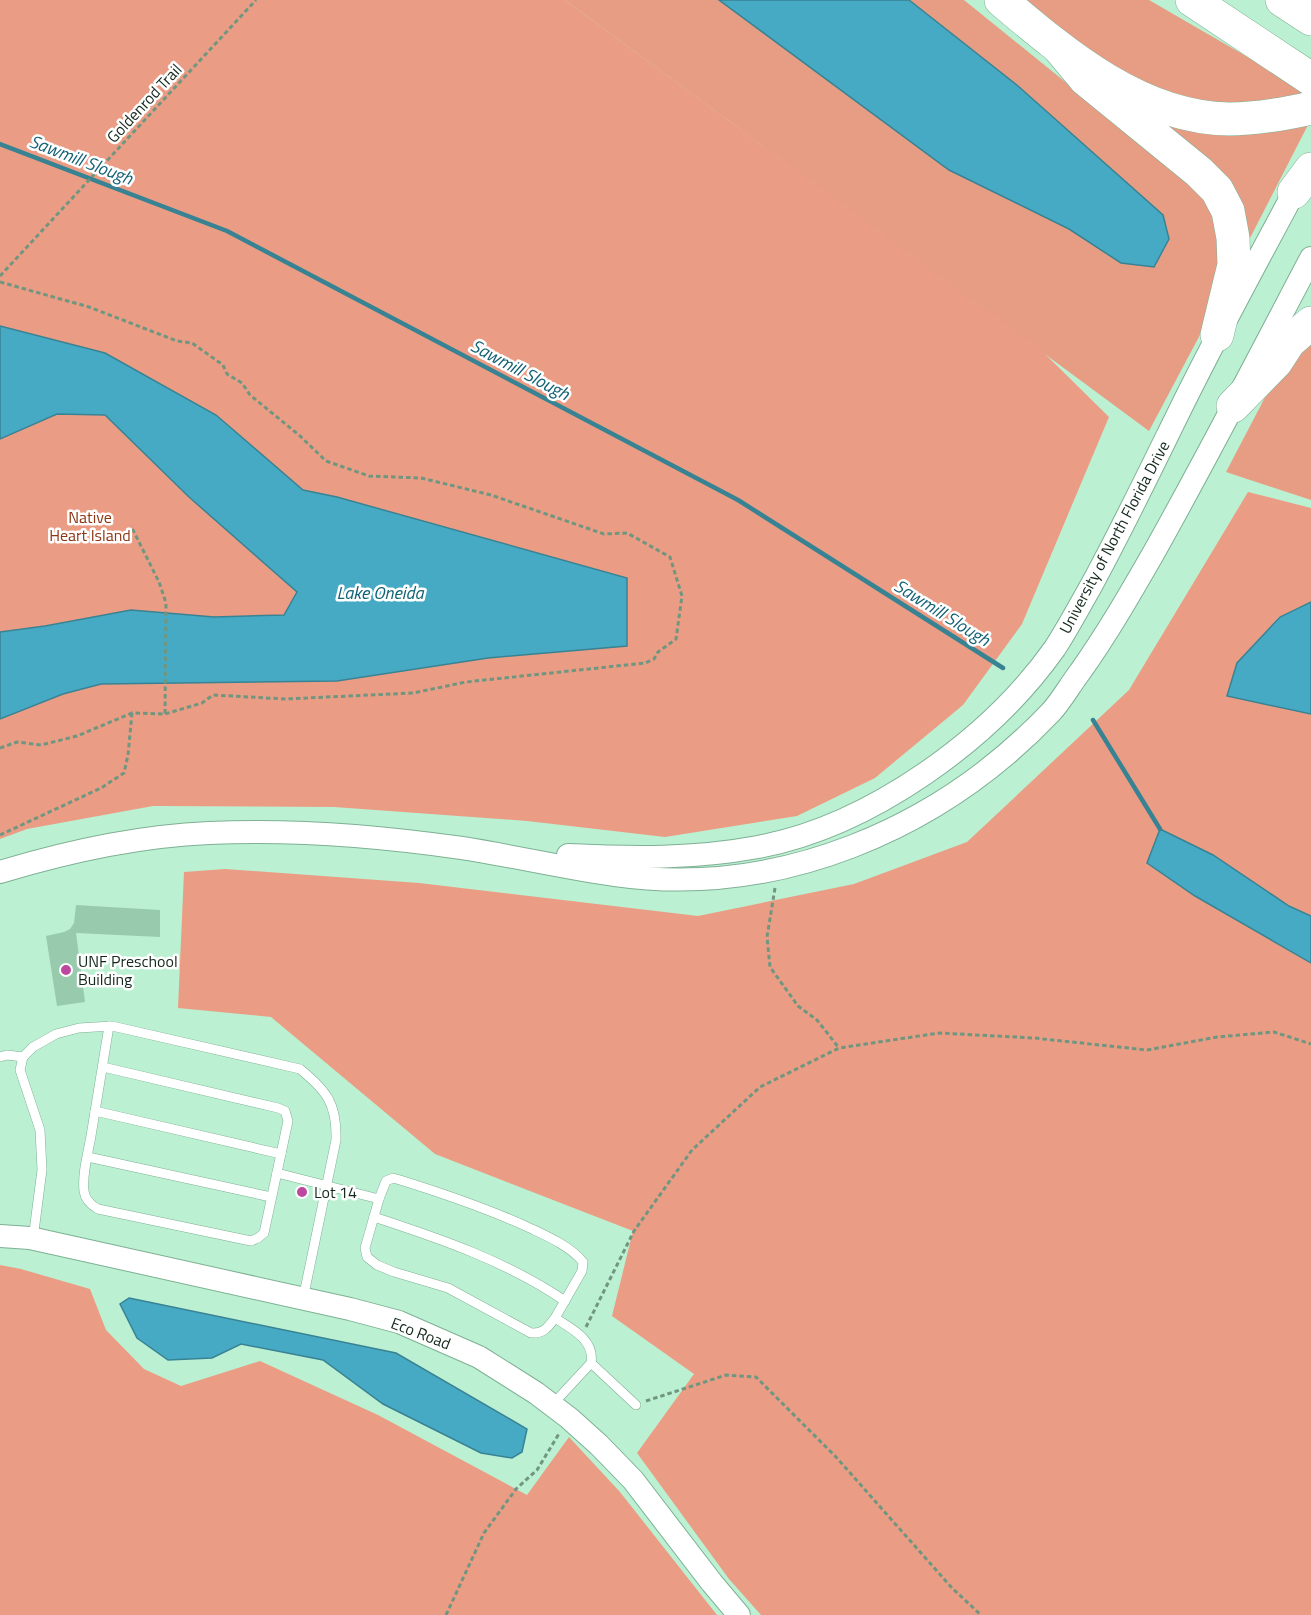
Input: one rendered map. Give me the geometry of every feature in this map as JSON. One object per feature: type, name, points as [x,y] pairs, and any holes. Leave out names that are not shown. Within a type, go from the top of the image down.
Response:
[{"type":"highway","points":[[1001,0],[1060,50],[1085,79],[1199,172],[1217,190],[1228,211],[1233,238],[1234,265],[1217,335]]},
{"type":"highway","points":[[1192,0],[1311,79]]},
{"type":"highway","points":[[1060,50],[1132,93],[1160,105],[1193,114],[1228,119],[1269,117],[1311,108]]},
{"type":"highway","points":[[1233,406],[1276,362],[1289,342],[1311,323]]},
{"type":"street","name":"University of North Florida Drive","points":[[464,849],[639,859],[700,855],[758,847],[784,841],[846,819],[921,777],[971,740],[1021,689],[1054,648],[1104,562],[1217,335],[1303,180],[1311,160]]},
{"type":"street","name":"University of North Florida Drive","points":[[0,872],[90,849],[208,833],[329,835],[390,839],[464,849],[616,876],[712,879],[824,858],[898,826],[945,800],[993,765],[1053,710],[1119,614],[1311,258]]},
{"type":"street","name":"Eco Road","points":[[0,1236],[33,1239],[303,1299],[399,1323],[479,1357],[508,1374],[560,1411],[599,1445],[633,1480],[712,1583],[740,1615]]},
{"type":"lane","points":[[102,1067],[282,1110],[287,1114],[288,1121],[264,1233],[251,1241],[92,1206],[84,1189],[95,1111],[102,1067],[109,1026]]},
{"type":"lane","points":[[33,1239],[42,1170],[40,1130],[20,1070],[23,1057],[33,1047],[56,1034],[79,1028],[109,1026],[300,1069],[320,1086],[337,1120],[336,1140],[303,1299]]},
{"type":"lane","points":[[0,1057],[7,1055],[23,1057]]},
{"type":"lane","points":[[95,1111],[281,1154]]},
{"type":"lane","points":[[88,1157],[272,1197]]},
{"type":"lane","points":[[277,1173],[379,1199]]},
{"type":"lane","points":[[393,1178],[494,1212],[548,1237],[574,1253],[582,1262],[582,1271],[546,1330],[539,1334],[531,1333],[448,1288],[377,1265],[367,1257],[364,1248],[374,1217],[386,1181],[393,1178]]},
{"type":"lane","points":[[374,1217],[424,1233],[507,1266],[565,1301]]},
{"type":"lane","points":[[555,1318],[582,1337],[589,1344],[592,1354],[591,1363],[560,1411]]},
{"type":"lane","points":[[591,1363],[636,1405]]},
{"type":"path","name":"Goldenrod Trail","points":[[0,276],[256,0]]},
{"type":"path","points":[[0,282],[89,308],[177,341],[192,343],[223,365],[227,375],[242,383],[250,395],[299,435],[326,461],[369,476],[421,477],[491,495],[604,534],[627,533],[670,557],[682,596],[676,639],[658,652],[654,659],[645,663],[477,681],[413,693],[285,699],[213,695],[202,703],[165,714],[132,713],[77,736],[41,745],[17,742],[0,748]]},
{"type":"path","points":[[131,526],[159,582],[166,603],[165,714]]},
{"type":"path","points":[[0,835],[90,793],[124,773],[132,713]]},
{"type":"path","points":[[775,869],[773,905],[767,937],[770,967],[798,1006],[817,1020],[839,1048]]},
{"type":"path","points":[[582,1337],[634,1231],[692,1150],[760,1087],[839,1048],[939,1033],[1034,1038],[1147,1050],[1217,1037],[1274,1032],[1311,1044]]},
{"type":"path","points":[[636,1405],[726,1375],[756,1377],[836,1458],[952,1588],[981,1615]]},
{"type":"path","points":[[446,1615],[484,1533],[516,1490],[537,1470],[560,1411]]},
{"type":"shaded area","points":[[565,0],[719,0],[949,170],[1070,229],[1121,263],[1163,215],[1018,86],[909,0],[964,0],[1222,209],[1219,299],[1149,431]]},
{"type":"shaded area","points":[[1024,0],[1149,0],[1270,70],[1310,97],[1238,110],[1131,82]]},
{"type":"shaded area","points":[[1141,108],[1310,121],[1248,242]]},
{"type":"shaded area","points":[[1311,329],[1311,500],[1226,472],[1285,359]]},
{"type":"green space","points":[[0,0],[565,0],[1042,351],[1109,417],[1022,624],[963,705],[875,778],[797,816],[665,837],[527,821],[334,807],[153,806],[27,829],[0,839],[0,719],[63,694],[101,684],[337,681],[488,658],[627,645],[627,578],[337,497],[303,490],[216,415],[105,353],[0,326]]},
{"type":"green space","name":"Native Heart Island","points":[[57,414],[105,415],[189,497],[297,592],[284,615],[45,626],[0,632],[0,439]]},
{"type":"green space","points":[[1248,492],[1311,508],[1311,602],[1279,617],[1237,663],[1227,696],[1311,714],[1311,916],[1272,896],[1160,830],[1147,863],[1311,963],[1311,1615],[761,1615],[729,1579],[637,1453],[694,1374],[612,1316],[633,1231],[435,1154],[271,1017],[178,1008],[184,872],[225,869],[419,883],[698,916],[854,884],[967,842],[1129,690]]},
{"type":"green space","points":[[0,1265],[90,1289],[106,1330],[144,1369],[181,1386],[260,1361],[378,1415],[527,1495],[569,1437],[620,1492],[717,1615],[0,1615]]},
{"type":"water","points":[[719,0],[909,0],[1018,86],[1163,215],[1169,239],[1154,267],[1121,263],[1069,229],[949,170]]},
{"type":"water","name":"Lake Oneida","points":[[0,326],[105,353],[216,415],[303,490],[337,497],[627,578],[627,646],[488,658],[337,681],[101,684],[63,694],[0,719],[0,632],[131,610],[214,617],[284,615],[297,592],[189,497],[105,415],[57,414],[0,439]]},
{"type":"water","points":[[1311,602],[1311,714],[1227,696],[1237,663],[1280,617]]},
{"type":"water","points":[[1160,829],[1213,855],[1289,906],[1311,916],[1311,963],[1195,896],[1147,863]]},
{"type":"water","points":[[129,1298],[396,1353],[527,1429],[522,1452],[512,1458],[481,1453],[383,1404],[323,1360],[241,1344],[212,1358],[168,1360],[137,1338],[120,1304]]},
{"type":"building","name":"UNF Preschool Building","points":[[76,905],[160,910],[160,937],[76,933],[85,1002],[57,1006],[46,936],[70,929],[74,923]]},
{"type":"waterway","name":"Sawmill Slough","points":[[0,144],[227,231],[738,500],[1003,668]]},
{"type":"waterway","points":[[1093,720],[1160,829]]},
{"type":"place","name":"UNF Preschool Building","points":[[66,970]]},
{"type":"place","name":"Lot 14","points":[[302,1192]]}]
